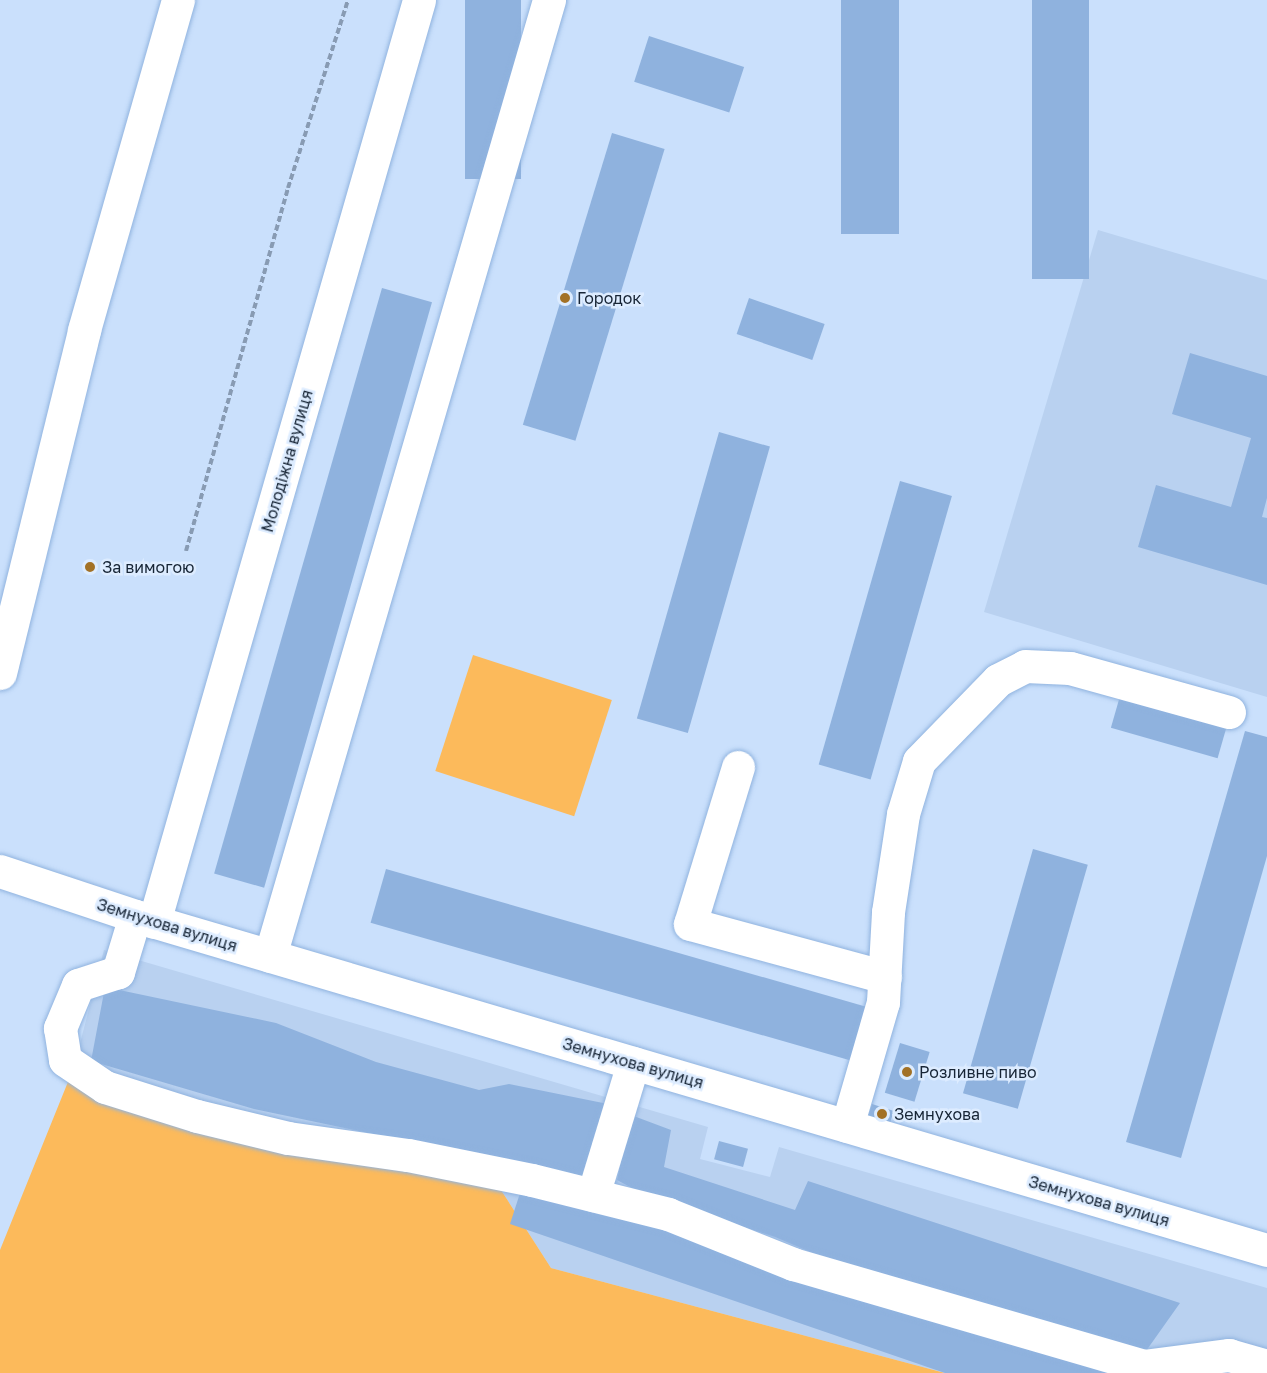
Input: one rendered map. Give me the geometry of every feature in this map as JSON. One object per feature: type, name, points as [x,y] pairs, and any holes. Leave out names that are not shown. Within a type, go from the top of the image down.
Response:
[{"type":"main road","points":[[0,673],[84,330],[178,0]]},
{"type":"main road","name":"Молодіжна вулиця","points":[[419,0],[144,919],[118,972],[78,985],[60,1028],[65,1060],[105,1087],[197,1116],[288,1138],[408,1155],[593,1195]]},
{"type":"main road","points":[[270,956],[549,0]]},
{"type":"main road","points":[[848,1126],[883,1002],[888,912],[900,836],[919,761],[998,680],[1025,666],[1070,668],[1229,712]]},
{"type":"main road","points":[[738,767],[690,924],[885,977]]},
{"type":"main road","name":"Земнухова вулиця","points":[[0,871],[144,919],[1267,1250]]},
{"type":"main road","points":[[633,1063],[593,1195],[668,1214],[793,1264],[1143,1366],[1229,1355],[1267,1366]]},
{"type":"path","points":[[186,551],[288,188],[348,0]]},
{"type":"shaded area","points":[[1098,230],[1267,280],[1267,697],[984,612]]},
{"type":"shaded area","points":[[473,655],[612,700],[574,816],[435,771]]},
{"type":"shaded area","points":[[104,950],[708,1127],[700,1159],[770,1177],[779,1147],[1267,1288],[1267,1373],[945,1373],[551,1268],[501,1190],[74,1067]]},
{"type":"shaded area","points":[[74,1067],[501,1190],[551,1268],[945,1373],[0,1373],[0,1250]]},
{"type":"building","points":[[465,0],[521,0],[521,179],[465,179]]},
{"type":"building","points":[[841,0],[899,0],[899,234],[841,234]]},
{"type":"building","points":[[1032,0],[1089,0],[1089,279],[1032,279]]},
{"type":"building","points":[[649,36],[744,67],[729,113],[634,82]]},
{"type":"building","points":[[612,133],[665,149],[575,441],[523,425]]},
{"type":"building","points":[[382,288],[432,302],[264,888],[214,873]]},
{"type":"building","points":[[749,298],[825,324],[812,360],[737,334]]},
{"type":"building","points":[[1190,353],[1267,376],[1267,498],[1262,517],[1267,518],[1267,585],[1138,547],[1156,485],[1231,507],[1251,438],[1172,414]]},
{"type":"building","points":[[719,432],[770,447],[688,733],[637,718]]},
{"type":"building","points":[[900,481],[952,496],[871,779],[819,765]]},
{"type":"building","points":[[1120,696],[1227,727],[1218,758],[1111,728]]},
{"type":"building","points":[[1245,731],[1267,737],[1267,856],[1181,1158],[1126,1142]]},
{"type":"building","points":[[1033,849],[1088,865],[1018,1109],[963,1093]]},
{"type":"building","points":[[386,869],[870,1008],[855,1062],[371,923]]},
{"type":"building","points":[[105,987],[276,1023],[376,1062],[479,1090],[509,1084],[608,1104],[583,1178],[254,1109],[91,1061]]},
{"type":"building","name":"Розливне пиво","points":[[900,1043],[930,1052],[914,1102],[885,1093]]},
{"type":"building","name":"Земнухова","points":[[872,1104],[894,1111],[890,1123],[868,1115]]},
{"type":"building","points":[[631,1115],[671,1130],[664,1167],[795,1210],[808,1181],[1180,1303],[1146,1351],[860,1273],[775,1237],[645,1195],[617,1180]]},
{"type":"building","points":[[719,1141],[748,1149],[743,1167],[714,1159]]},
{"type":"building","points":[[521,1190],[670,1225],[1107,1373],[945,1373],[510,1224]]},
{"type":"place","name":"Городок","points":[[565,298]]},
{"type":"place","name":"За вимогою","points":[[90,567]]},
{"type":"place","name":"Розливне пиво","points":[[907,1072]]},
{"type":"place","name":"Земнухова","points":[[882,1114]]}]
